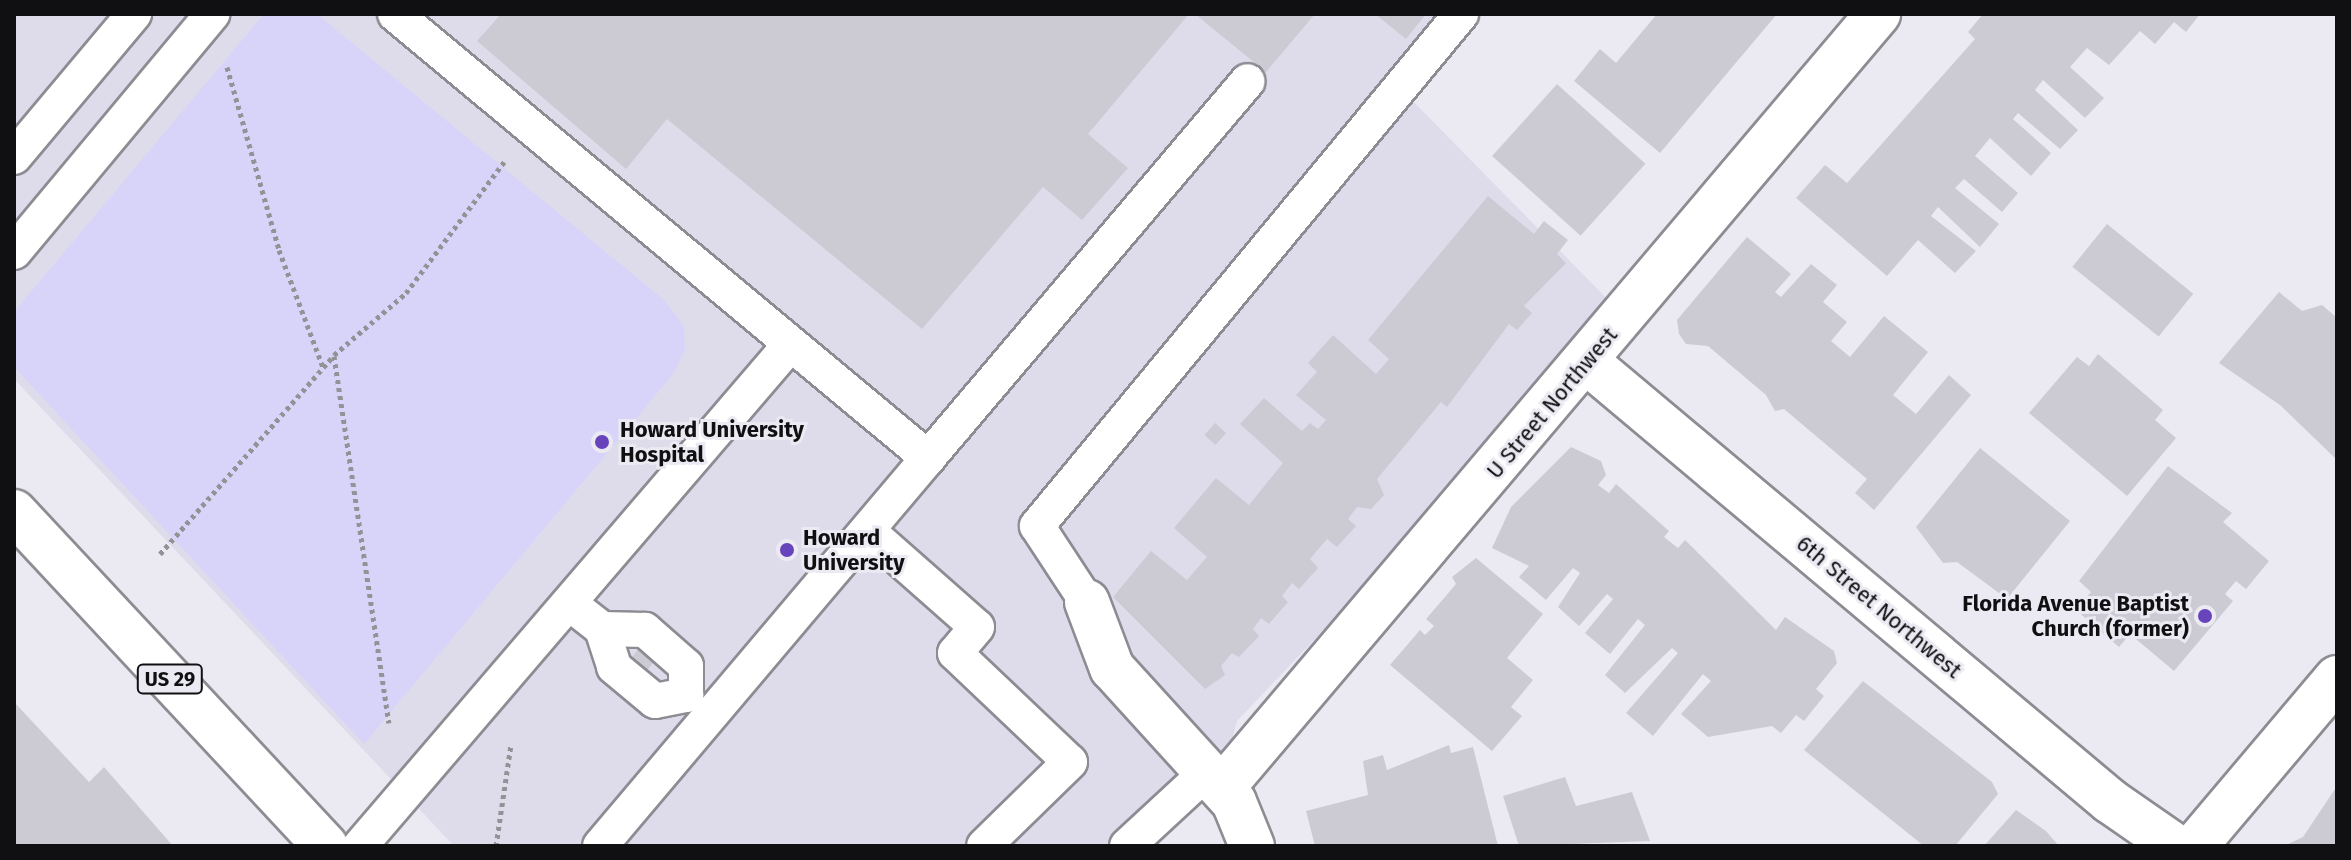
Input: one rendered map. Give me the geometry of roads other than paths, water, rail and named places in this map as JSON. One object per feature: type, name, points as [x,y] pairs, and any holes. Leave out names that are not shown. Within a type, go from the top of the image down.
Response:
[{"type":"main road","name":"U Street Northwest","points":[[1215,780],[1587,362],[1878,14]]},
{"type":"main road","name":"6th Street Northwest","points":[[1587,362],[2110,801],[2175,846]]},
{"type":"main road","name":"US 29","points":[[14,512],[326,846]]},
{"type":"main road","points":[[1087,602],[1112,668],[1215,780],[1252,846]]},
{"type":"main road","points":[[2195,846],[2337,678]]},
{"type":"lane","points":[[14,157],[134,14]]},
{"type":"lane","points":[[14,252],[212,14]]},
{"type":"lane","points":[[395,14],[788,347],[928,458]]},
{"type":"lane","points":[[1087,602],[1037,526],[1461,14]]},
{"type":"lane","points":[[600,846],[698,706],[868,531],[1248,81]]},
{"type":"lane","points":[[360,846],[788,347]]},
{"type":"lane","points":[[868,531],[977,627],[955,653],[1070,762],[984,846]]},
{"type":"lane","points":[[569,603],[602,629],[614,667],[655,701],[698,706]]},
{"type":"lane","points":[[602,629],[645,630],[686,666],[698,706]]},
{"type":"lane","points":[[1127,846],[1215,780]]},
{"type":"place","name":"Howard University Hospital","points":[[602,442]]},
{"type":"place","name":"Howard University","points":[[787,550]]},
{"type":"place","name":"Florida Avenue Baptist Church (former)","points":[[2205,616]]}]
